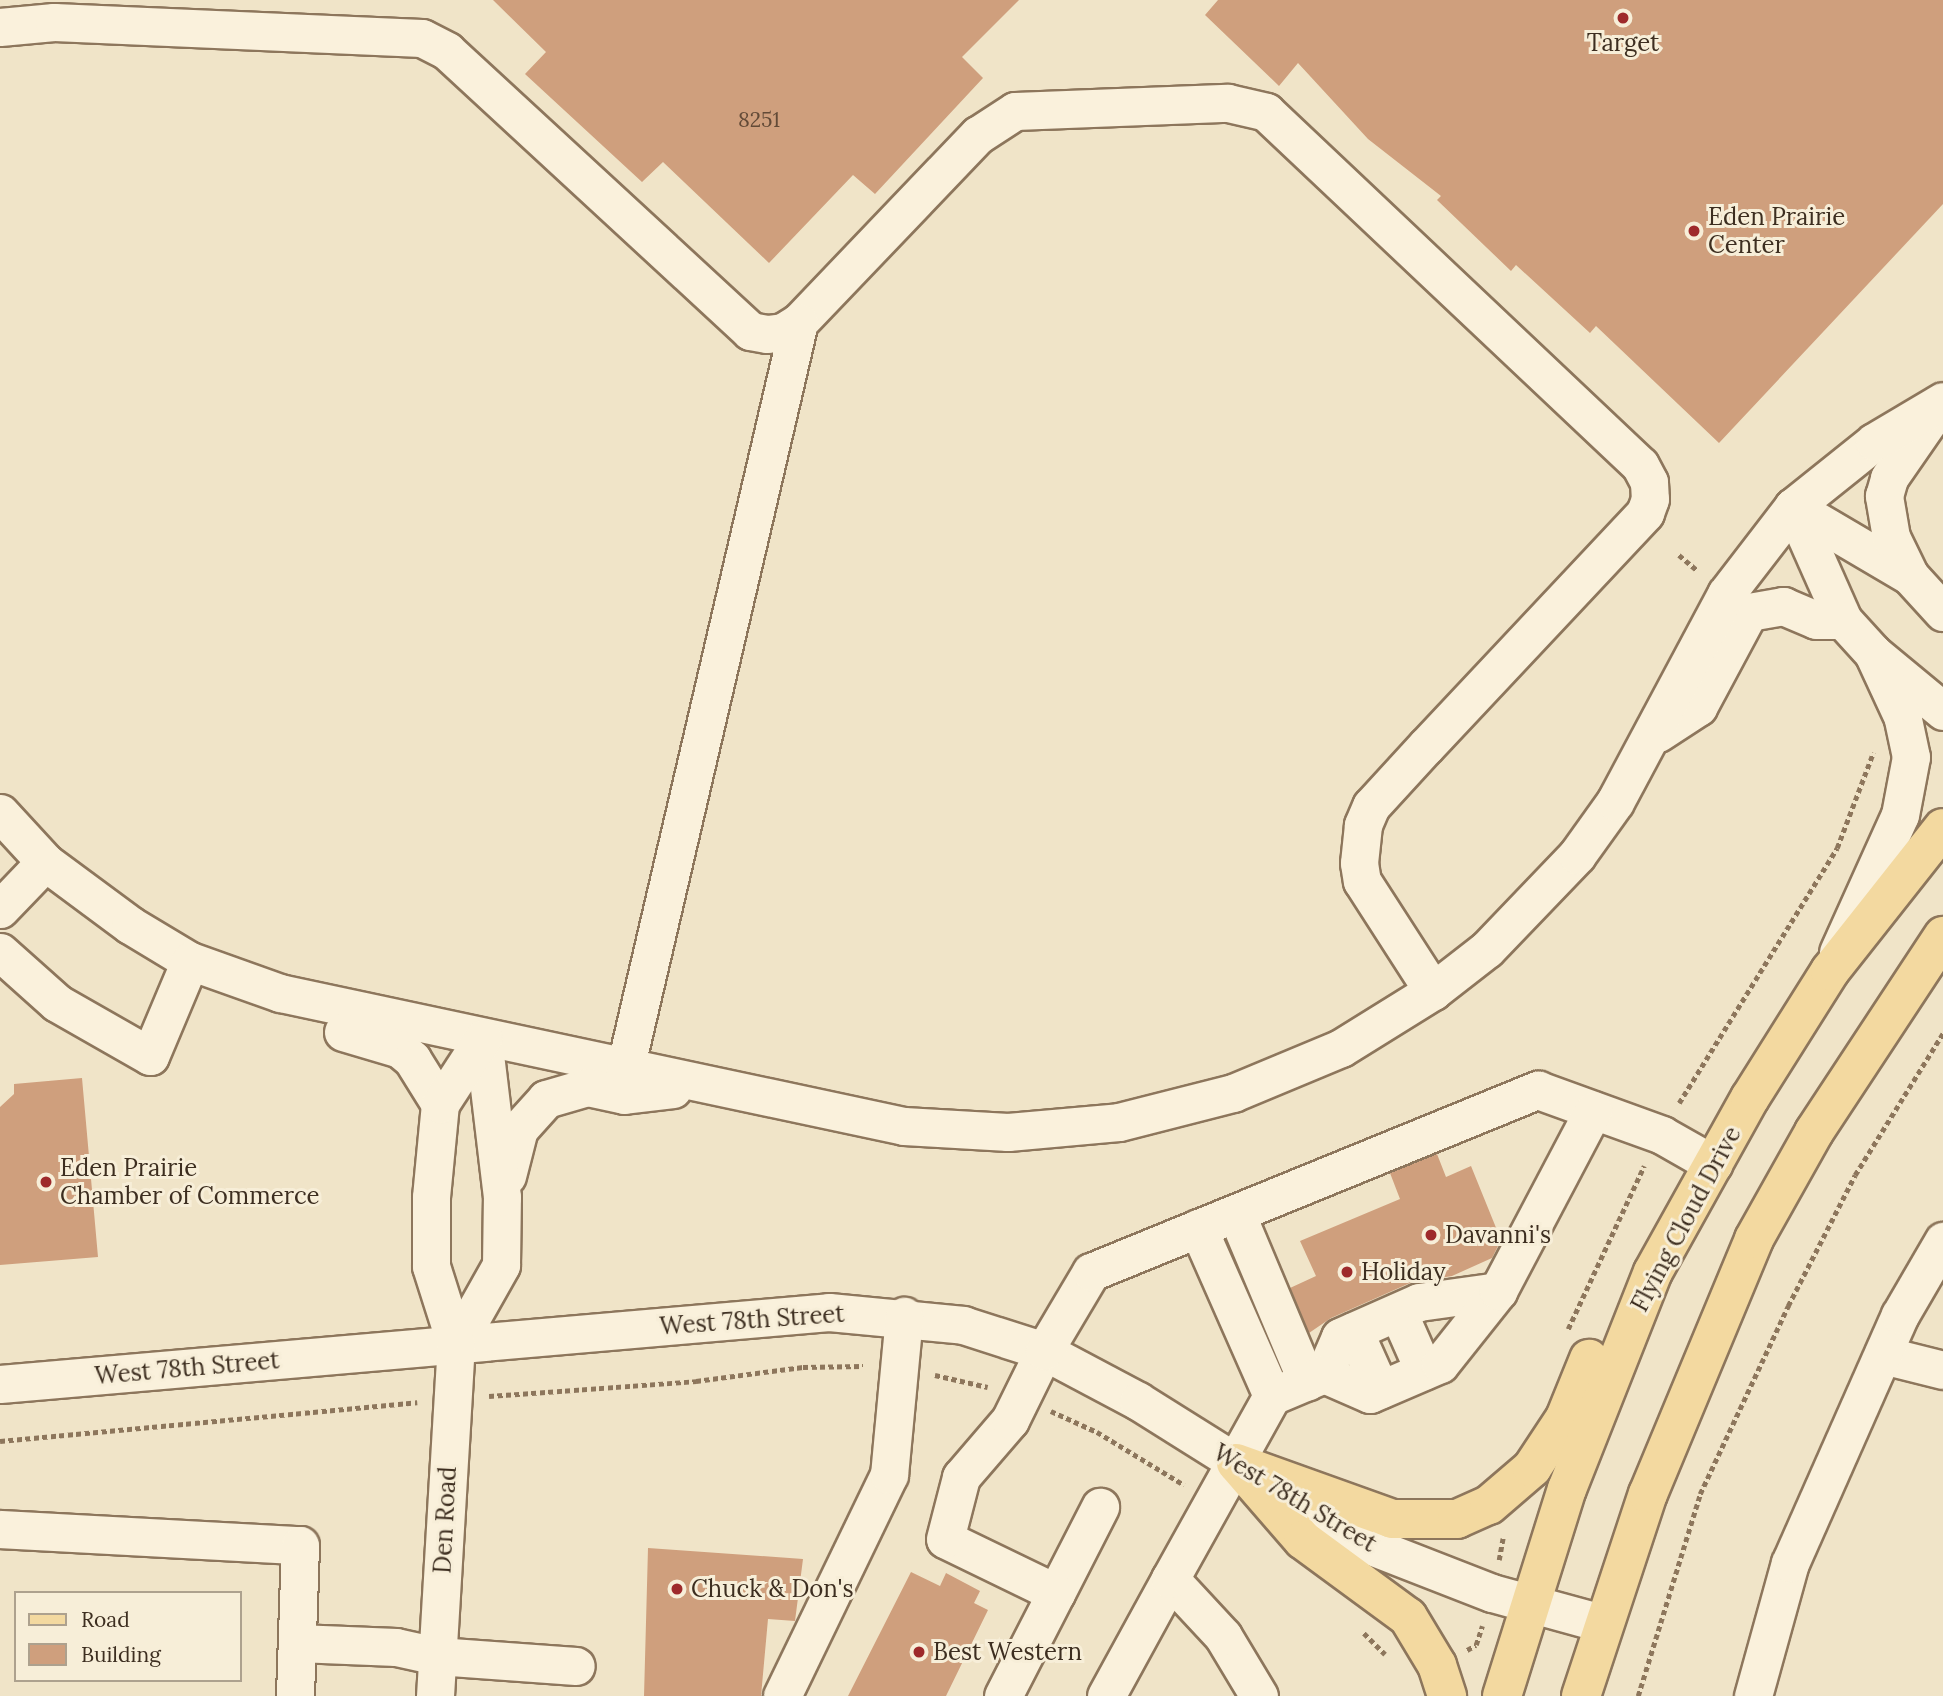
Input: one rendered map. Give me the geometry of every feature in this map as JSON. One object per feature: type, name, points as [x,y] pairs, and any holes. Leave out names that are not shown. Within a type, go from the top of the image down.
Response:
[{"type":"main road","name":"Flying Cloud Drive","points":[[1503,1696],[1529,1603],[1567,1489],[1653,1272],[1713,1164],[1830,971],[1943,828]]},
{"type":"main road","points":[[1581,1696],[1602,1623],[1648,1494],[1754,1239],[1814,1132],[1943,936]]},
{"type":"main road","points":[[1236,1463],[1392,1519],[1457,1519],[1489,1506],[1532,1468],[1565,1418],[1607,1315],[1653,1272]]},
{"type":"main road","points":[[1236,1463],[1303,1540],[1408,1617],[1437,1665],[1447,1696]]},
{"type":"street","points":[[0,27],[54,22],[422,38],[447,51],[750,331],[783,332],[799,322],[978,135],[998,119],[1023,110],[1060,107],[1244,106],[1266,112],[1640,465],[1650,491],[1645,513],[1371,806],[1363,825],[1359,863],[1363,881],[1433,991]]},
{"type":"street","points":[[625,1069],[799,322]]},
{"type":"street","points":[[0,813],[45,862],[130,926],[190,961],[280,993],[625,1069],[904,1126],[1008,1132],[1119,1122],[1178,1109],[1284,1074],[1341,1048],[1433,991],[1487,949],[1577,855],[1654,735],[1726,594],[1793,507],[1874,442],[1942,402]]},
{"type":"street","points":[[1910,576],[1887,525],[1884,496],[1889,478],[1942,402]]},
{"type":"street","points":[[1793,507],[1910,576],[1942,610]]},
{"type":"street","points":[[1793,507],[1843,620],[1873,653],[1943,711]]},
{"type":"street","points":[[1654,735],[1698,707],[1749,612],[1783,606],[1816,620],[1843,620]]},
{"type":"street","points":[[1830,971],[1907,792],[1909,743],[1873,653]]},
{"type":"street","points":[[0,909],[45,862]]},
{"type":"street","points":[[0,952],[57,1003],[150,1056],[190,961]]},
{"type":"street","points":[[280,993],[293,1020],[400,1049],[412,1059],[440,1104]]},
{"type":"street","points":[[456,1345],[431,1266],[431,1197],[440,1104],[484,1038]]},
{"type":"street","points":[[456,1345],[500,1265],[502,1197],[484,1038]]},
{"type":"street","points":[[502,1197],[519,1129],[546,1099],[587,1087],[624,1095],[704,1085]]},
{"type":"street","points":[[1056,1593],[945,1539],[961,1477],[1010,1420],[1044,1351],[1091,1272],[1538,1090],[1662,1135],[1713,1164]]},
{"type":"street","points":[[1298,1385],[1370,1394],[1440,1364],[1498,1291],[1593,1111]]},
{"type":"street","points":[[1225,1217],[1298,1385]]},
{"type":"street","points":[[1225,1217],[1298,1385]]},
{"type":"street","points":[[1753,1696],[1790,1563],[1882,1354],[1943,1241]]},
{"type":"street","points":[[1106,1696],[1236,1463],[1339,1337],[1419,1302],[1498,1291]]},
{"type":"street","name":"West 78th Street","points":[[0,1384],[829,1312],[904,1316],[963,1325],[1044,1351],[1138,1401],[1366,1544],[1428,1571],[1602,1623]]},
{"type":"street","points":[[782,1696],[889,1475],[904,1316]]},
{"type":"street","points":[[1375,1322],[1401,1380]]},
{"type":"street","points":[[1375,1322],[1401,1380]]},
{"type":"street","name":"Den Road","points":[[435,1696],[456,1345]]},
{"type":"street","points":[[1882,1354],[1943,1370]]},
{"type":"street","points":[[1003,1696],[1100,1507]]},
{"type":"street","points":[[0,1529],[300,1545],[295,1696]]},
{"type":"street","points":[[1170,1579],[1223,1636],[1259,1696]]},
{"type":"street","points":[[297,1643],[396,1647],[438,1656],[576,1666]]},
{"type":"path","points":[[1679,555],[1698,570]]},
{"type":"path","points":[[1638,1696],[1662,1610],[1706,1481],[1788,1306],[1855,1175],[1943,1033]]},
{"type":"path","points":[[0,1441],[452,1398],[696,1381],[803,1367],[900,1371],[1022,1398],[1097,1432],[1214,1504]]},
{"type":"path","points":[[1359,1629],[1390,1662]]},
{"type":"building","points":[[493,0],[1019,0],[962,57],[983,78],[875,194],[853,175],[769,263],[663,162],[642,182],[525,74],[546,52]]},
{"type":"building","name":"Eden Prairie Center","points":[[1218,0],[1943,0],[1943,204],[1719,443],[1596,326],[1590,333],[1516,265],[1511,271],[1437,200],[1441,196],[1368,139],[1298,63],[1279,86],[1205,15]]},
{"type":"building","name":"Eden Prairie Chamber of Commerce","points":[[82,1078],[98,1257],[0,1265],[0,1107],[14,1094],[14,1084]]},
{"type":"building","name":"Davanni's","points":[[1437,1154],[1446,1177],[1471,1166],[1501,1240],[1492,1258],[1452,1276],[1410,1283],[1331,1318],[1309,1333],[1290,1288],[1316,1276],[1300,1241],[1400,1199],[1390,1173]]},
{"type":"building","points":[[648,1548],[803,1559],[795,1621],[768,1619],[761,1696],[644,1696]]},
{"type":"building","name":"Best Western","points":[[911,1572],[940,1586],[946,1573],[980,1591],[974,1603],[988,1610],[946,1696],[848,1696]]},
{"type":"place","name":"Target","points":[[1623,18]]},
{"type":"place","name":"Eden Prairie Center","points":[[1694,231]]},
{"type":"place","name":"Eden Prairie Chamber of Commerce","points":[[46,1182]]},
{"type":"place","name":"Davanni's","points":[[1431,1235]]},
{"type":"place","name":"Holiday","points":[[1347,1272]]},
{"type":"place","name":"Chuck & Don's","points":[[677,1589]]},
{"type":"place","name":"Best Western","points":[[919,1652]]}]
